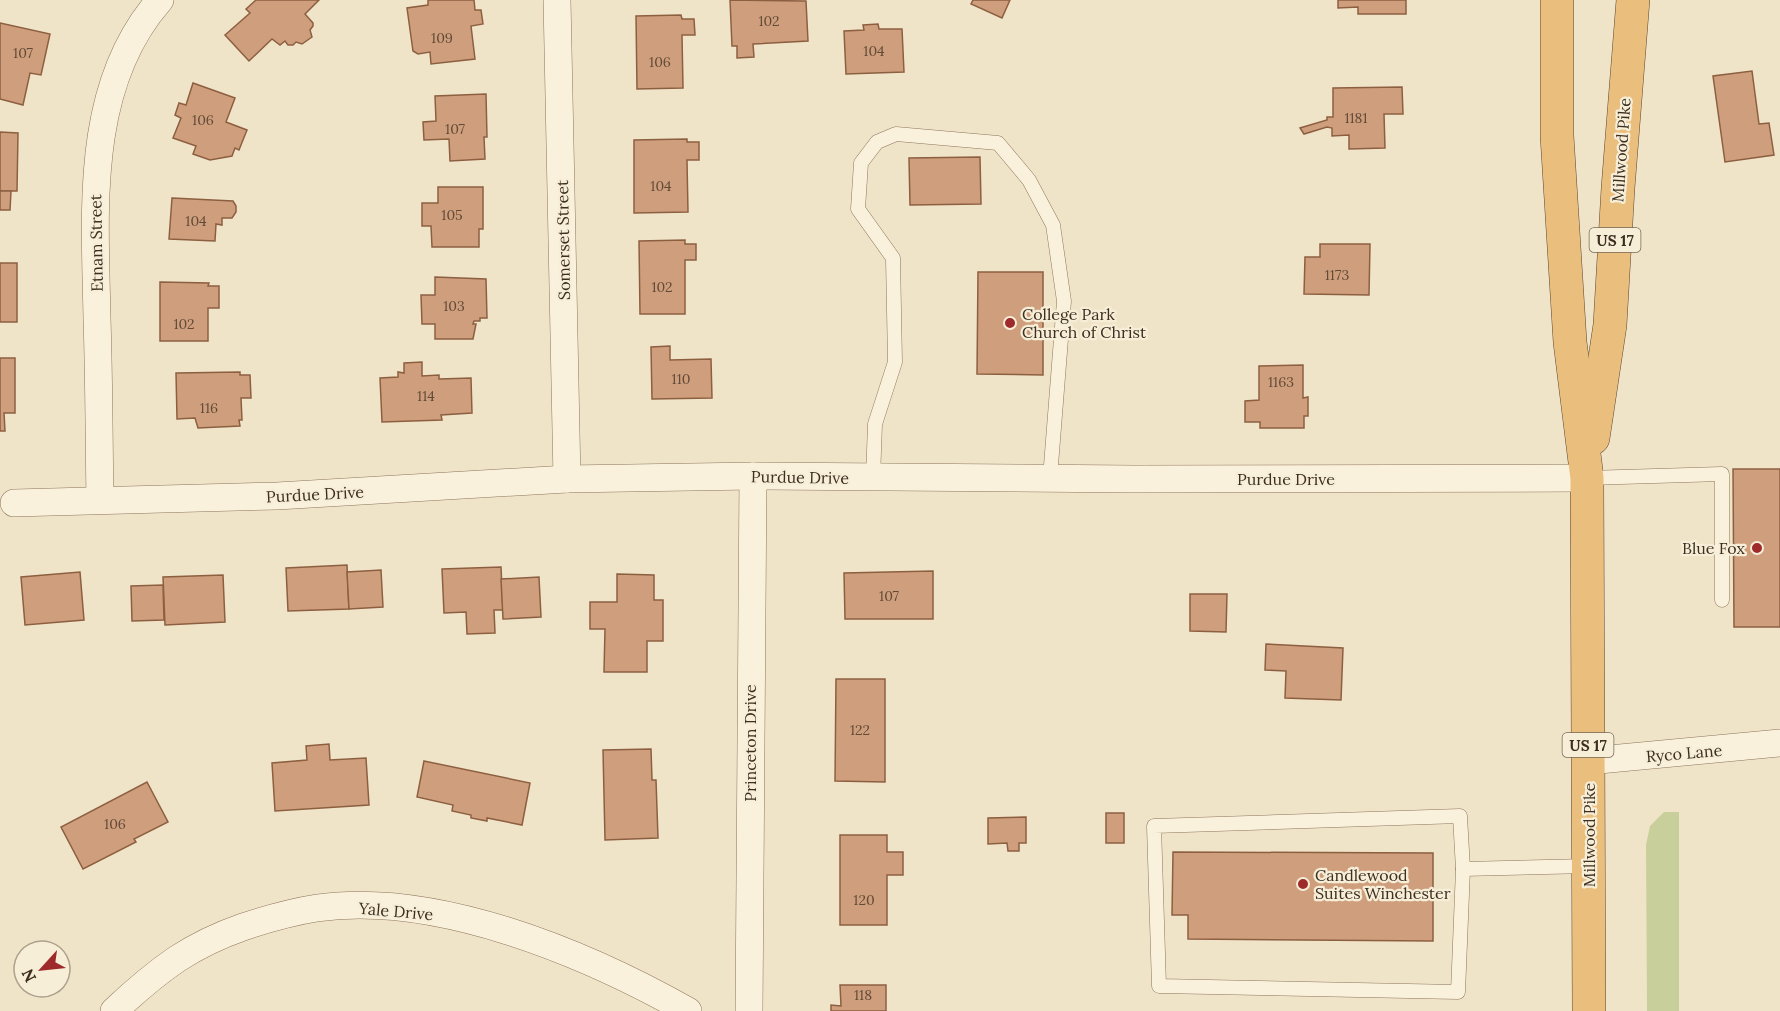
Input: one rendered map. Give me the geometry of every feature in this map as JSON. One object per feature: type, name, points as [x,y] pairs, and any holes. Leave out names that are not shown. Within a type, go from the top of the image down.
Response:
[{"type":"highway","name":"Millwood Pike","points":[[1557,0],[1558,159],[1570,342],[1587,478],[1589,1011]]},
{"type":"highway","name":"Millwood Pike","points":[[1587,478],[1610,325],[1633,0]]},
{"type":"street","name":"Etnam Street","points":[[100,500],[95,193],[100,146],[113,87],[131,43],[160,0]]},
{"type":"street","name":"Somerset Street","points":[[557,0],[567,479]]},
{"type":"street","name":"Purdue Drive","points":[[14,503],[277,496],[567,479],[753,476],[1587,478]]},
{"type":"street","name":"Princeton Drive","points":[[749,1011],[753,476]]},
{"type":"street","name":"Ryco Lane","points":[[1588,761],[1780,743]]},
{"type":"street","name":"Yale Drive","points":[[114,1011],[178,958],[222,935],[269,918],[318,908],[378,906],[435,913],[515,933],[567,952],[688,1011]]},
{"type":"lane","points":[[873,478],[875,424],[895,362],[892,258],[858,209],[861,163],[877,142],[896,134],[998,143],[1029,180],[1053,225],[1064,301],[1050,478]]},
{"type":"lane","points":[[1587,478],[1722,474],[1722,600]]},
{"type":"lane","points":[[1460,816],[1463,869],[1458,992],[1159,986],[1154,826],[1460,816]]},
{"type":"lane","points":[[1463,869],[1588,866]]},
{"type":"green space","points":[[1664,812],[1679,812],[1679,1011],[1647,1011],[1646,845],[1650,826]]},
{"type":"building","points":[[256,0],[319,0],[305,14],[313,23],[310,30],[312,37],[302,44],[296,42],[293,45],[288,45],[285,41],[280,45],[272,39],[249,61],[225,35],[250,13],[246,9]]},
{"type":"building","points":[[428,0],[474,0],[475,10],[481,10],[483,24],[471,26],[475,59],[431,64],[430,52],[418,54],[413,51],[407,8],[428,5]]},
{"type":"building","points":[[730,0],[806,1],[808,41],[753,44],[754,57],[737,58],[737,46],[732,46]]},
{"type":"building","points":[[973,0],[1010,0],[1002,18],[971,4]]},
{"type":"building","points":[[1338,0],[1406,0],[1406,14],[1358,14],[1358,7],[1338,8]]},
{"type":"building","points":[[681,15],[682,19],[694,19],[695,35],[682,35],[683,88],[637,89],[636,16]]},
{"type":"building","points":[[0,23],[50,34],[41,75],[30,73],[23,105],[0,99]]},
{"type":"building","points":[[878,24],[879,29],[902,29],[904,72],[846,74],[844,31],[864,30],[863,25]]},
{"type":"building","points":[[1752,71],[1759,124],[1769,123],[1774,155],[1725,162],[1713,76]]},
{"type":"building","points":[[193,83],[235,98],[226,122],[247,130],[239,150],[235,148],[232,156],[210,160],[193,154],[196,146],[173,138],[181,118],[175,115],[179,103],[186,105]]},
{"type":"building","points":[[1402,87],[1403,114],[1384,114],[1385,148],[1349,149],[1349,135],[1332,136],[1332,128],[1327,127],[1304,134],[1300,128],[1327,120],[1327,117],[1333,117],[1333,88]]},
{"type":"building","points":[[486,94],[485,159],[450,161],[449,139],[424,140],[423,122],[436,121],[435,96]]},
{"type":"building","points":[[0,132],[18,133],[17,191],[0,191]]},
{"type":"building","points":[[687,139],[687,142],[699,142],[699,160],[687,160],[688,212],[634,213],[634,140]]},
{"type":"building","points":[[980,157],[981,204],[910,205],[909,158]]},
{"type":"building","points":[[438,187],[483,187],[483,229],[479,229],[479,247],[432,247],[431,226],[422,226],[422,203],[438,203]]},
{"type":"building","points":[[0,191],[11,191],[10,210],[0,210]]},
{"type":"building","points":[[172,198],[233,201],[236,212],[232,218],[222,218],[222,225],[216,224],[215,241],[169,239]]},
{"type":"building","points":[[685,240],[685,244],[696,244],[696,260],[685,260],[685,314],[640,314],[639,241]]},
{"type":"building","points":[[1320,244],[1370,244],[1369,295],[1304,294],[1305,257],[1320,257]]},
{"type":"building","points":[[0,263],[17,263],[17,322],[0,322]]},
{"type":"building","name":"College Park Church of Christ","points":[[978,272],[1043,272],[1043,375],[977,374]]},
{"type":"building","points":[[435,277],[486,279],[487,318],[474,321],[473,324],[476,324],[473,339],[435,339],[435,324],[422,324],[421,295],[435,295]]},
{"type":"building","points":[[160,282],[209,283],[208,286],[219,286],[219,308],[208,308],[208,341],[160,341]]},
{"type":"building","points":[[670,346],[670,360],[711,359],[712,398],[652,399],[651,347]]},
{"type":"building","points":[[0,358],[15,358],[15,413],[4,413],[5,431],[0,431]]},
{"type":"building","points":[[422,362],[422,376],[439,375],[439,379],[471,378],[472,413],[441,415],[442,420],[382,422],[380,378],[398,377],[398,372],[404,373],[404,363]]},
{"type":"building","points":[[1303,365],[1303,398],[1308,397],[1308,416],[1304,416],[1304,428],[1260,428],[1260,422],[1245,422],[1245,401],[1259,400],[1259,366]]},
{"type":"building","points":[[240,372],[240,375],[250,375],[251,398],[241,398],[240,426],[198,428],[195,418],[177,419],[176,373]]},
{"type":"building","name":"Blue Fox","points":[[1733,469],[1780,469],[1780,627],[1734,627]]},
{"type":"building","points":[[347,565],[349,609],[288,611],[286,568]]},
{"type":"building","points":[[501,567],[503,610],[494,610],[495,633],[467,634],[466,612],[444,613],[442,569]]},
{"type":"building","points":[[381,570],[383,607],[349,609],[347,572]]},
{"type":"building","points":[[933,571],[933,619],[845,619],[844,573]]},
{"type":"building","points":[[80,572],[84,620],[25,625],[21,577]]},
{"type":"building","points":[[617,574],[654,575],[654,600],[663,600],[663,641],[647,641],[647,672],[604,672],[605,629],[590,629],[590,602],[617,602]]},
{"type":"building","points":[[223,575],[225,622],[165,625],[163,577]]},
{"type":"building","points":[[539,577],[541,617],[503,619],[501,579]]},
{"type":"building","points":[[163,585],[164,620],[132,621],[131,586]]},
{"type":"building","points":[[1190,594],[1227,594],[1226,632],[1190,631]]},
{"type":"building","points":[[1266,644],[1343,648],[1341,700],[1285,698],[1286,671],[1265,670]]},
{"type":"building","points":[[836,679],[885,679],[885,782],[835,781]]},
{"type":"building","points":[[329,744],[330,760],[366,758],[369,805],[275,811],[272,763],[307,760],[306,746]]},
{"type":"building","points":[[651,749],[652,780],[656,780],[658,838],[605,840],[603,750]]},
{"type":"building","points":[[424,761],[530,783],[522,825],[487,818],[487,821],[471,818],[471,815],[452,811],[453,805],[417,797]]},
{"type":"building","points":[[147,782],[168,822],[134,839],[136,842],[83,869],[61,827]]},
{"type":"building","points":[[1106,813],[1124,813],[1124,843],[1106,843]]},
{"type":"building","points":[[1026,817],[1026,843],[1019,843],[1019,851],[1008,851],[1007,843],[988,844],[988,818]]},
{"type":"building","points":[[840,835],[887,835],[887,852],[903,852],[903,875],[887,875],[887,925],[840,925]]},
{"type":"building","name":"Candlewood Suites Winchester","points":[[1173,852],[1433,853],[1433,941],[1188,939],[1188,915],[1172,915]]},
{"type":"building","points":[[840,985],[886,985],[886,1011],[831,1011],[831,1005],[841,1006]]},
{"type":"place","name":"College Park Church of Christ","points":[[1010,323]]},
{"type":"place","name":"Blue Fox","points":[[1757,548]]},
{"type":"place","name":"Candlewood Suites Winchester","points":[[1303,884]]}]
